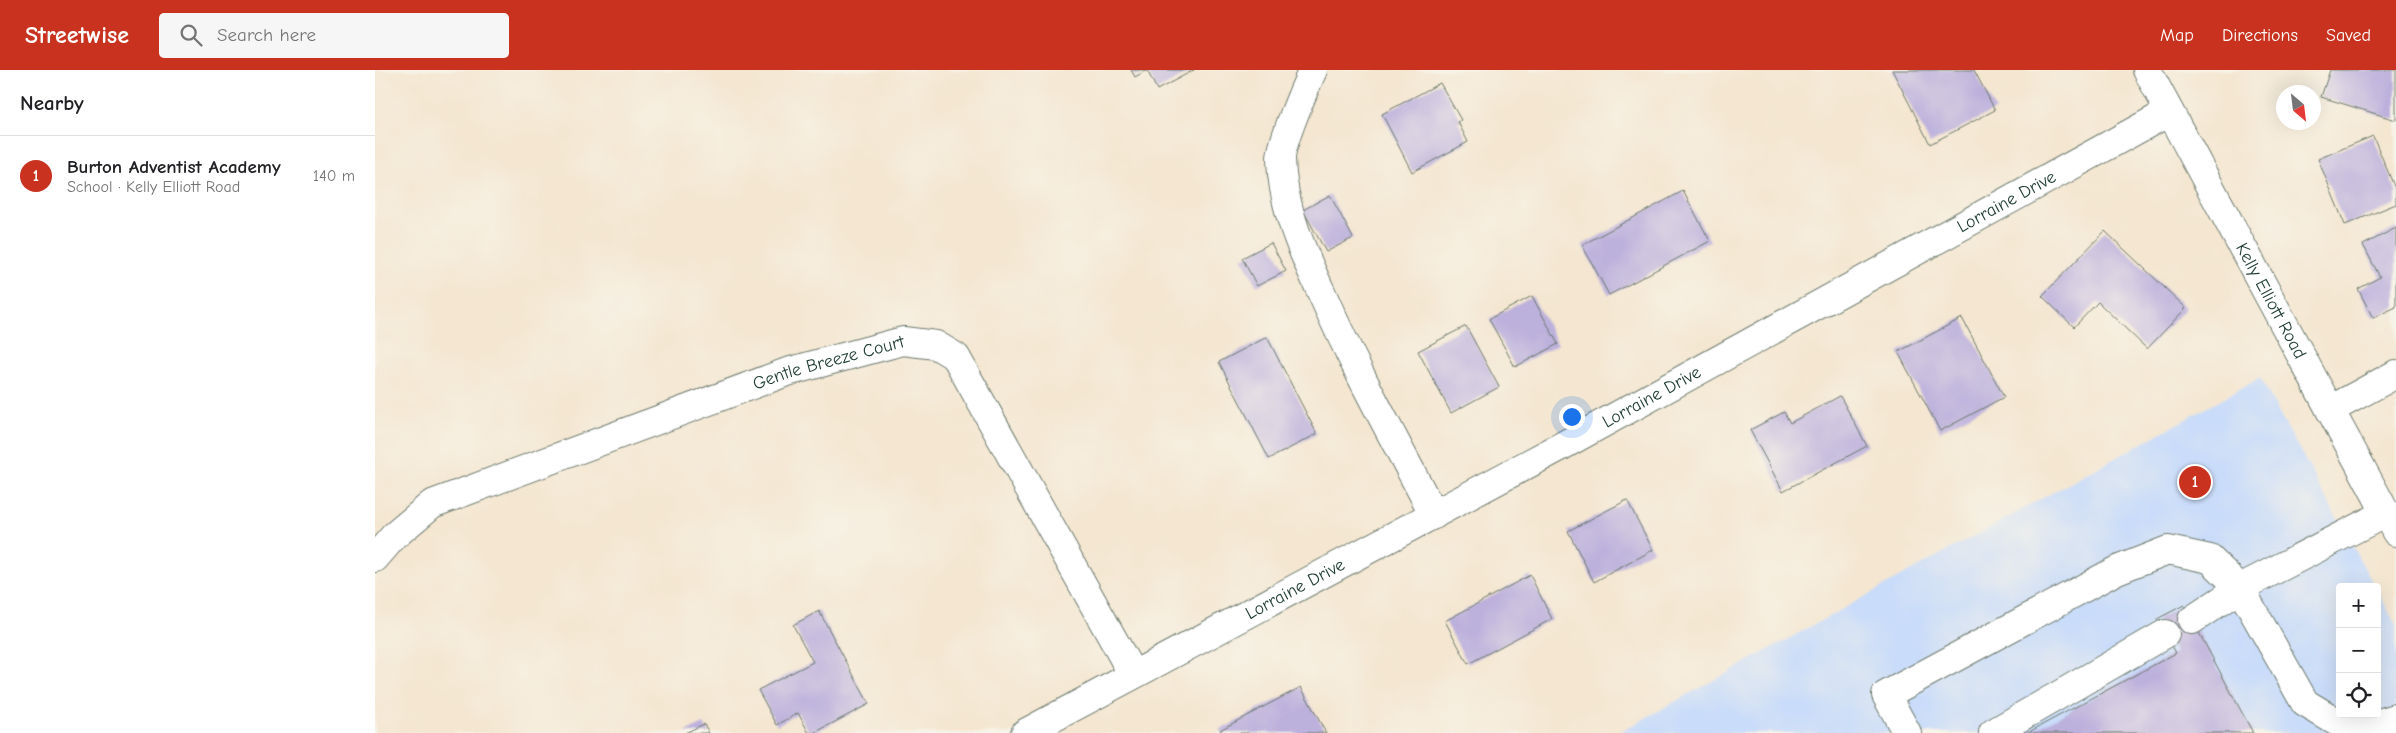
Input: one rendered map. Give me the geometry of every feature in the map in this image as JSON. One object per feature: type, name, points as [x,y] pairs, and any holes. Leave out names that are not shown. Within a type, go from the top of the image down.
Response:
[{"type":"street","points":[[1313,70],[1303,91],[1281,157],[1287,199],[1301,247],[1349,355],[1434,515]]},
{"type":"street","name":"Kelly Elliott Road","points":[[2154,72],[2169,112],[2391,522]]},
{"type":"street","name":"Lorraine Drive","points":[[1025,733],[1434,515],[2169,112]]},
{"type":"street","name":"Gentle Breeze Court","points":[[375,558],[394,536],[432,504],[527,467],[787,372],[903,341],[936,345],[956,357],[1133,675]]},
{"type":"street","points":[[2330,410],[2396,374]]},
{"type":"street","points":[[2192,620],[2240,588],[2391,522]]},
{"type":"street","points":[[1907,733],[1886,695],[2117,570],[2168,550],[2210,559],[2240,588],[2305,702],[2351,731],[2396,718]]},
{"type":"street","points":[[2004,730],[2165,634]]},
{"type":"shaded area","points":[[2260,378],[2373,583],[2336,583],[2336,718],[2381,718],[2381,597],[2396,625],[2396,733],[1618,733]]},
{"type":"building","points":[[1131,70],[1147,70],[1135,77]]},
{"type":"building","points":[[1147,70],[1194,70],[1157,90]]},
{"type":"building","points":[[1892,70],[1974,70],[1995,110],[1930,144]]},
{"type":"building","points":[[2330,70],[2396,70],[2396,120],[2321,97]]},
{"type":"building","points":[[1440,83],[1461,120],[1458,122],[1468,142],[1412,172],[1382,114]]},
{"type":"building","points":[[2373,136],[2396,191],[2396,204],[2345,225],[2318,159]]},
{"type":"building","points":[[1683,191],[1710,241],[1609,295],[1582,245]]},
{"type":"building","points":[[1330,195],[1353,238],[1326,252],[1303,210]]},
{"type":"building","points":[[2396,228],[2396,307],[2373,318],[2358,289],[2380,277],[2363,245]]},
{"type":"building","points":[[2105,231],[2186,308],[2147,349],[2098,302],[2074,327],[2042,296]]},
{"type":"building","points":[[1271,243],[1286,271],[1257,286],[1242,258]]},
{"type":"building","points":[[1532,296],[1558,344],[1515,367],[1489,319]]},
{"type":"building","points":[[1962,318],[2004,397],[1940,431],[1898,352]]},
{"type":"building","points":[[1466,326],[1499,387],[1451,413],[1418,351]]},
{"type":"building","points":[[1267,337],[1317,434],[1269,459],[1219,362]]},
{"type":"building","points":[[1840,396],[1867,446],[1783,491],[1750,430],[1784,412],[1790,423]]},
{"type":"building","points":[[1627,500],[1653,550],[1594,582],[1568,531]]},
{"type":"building","points":[[1530,575],[1552,619],[1468,664],[1445,621]]},
{"type":"building","points":[[2184,605],[2253,733],[2027,733],[2176,653],[2157,619]]},
{"type":"building","points":[[819,611],[869,704],[814,733],[809,733],[798,713],[777,725],[758,690],[813,662],[793,625]]},
{"type":"building","points":[[1301,687],[1326,733],[1222,733],[1220,730]]},
{"type":"building","points":[[704,724],[709,733],[685,733]]},
{"type":"place","name":"Burton Adventist Academy","points":[[2195,482]]}]
